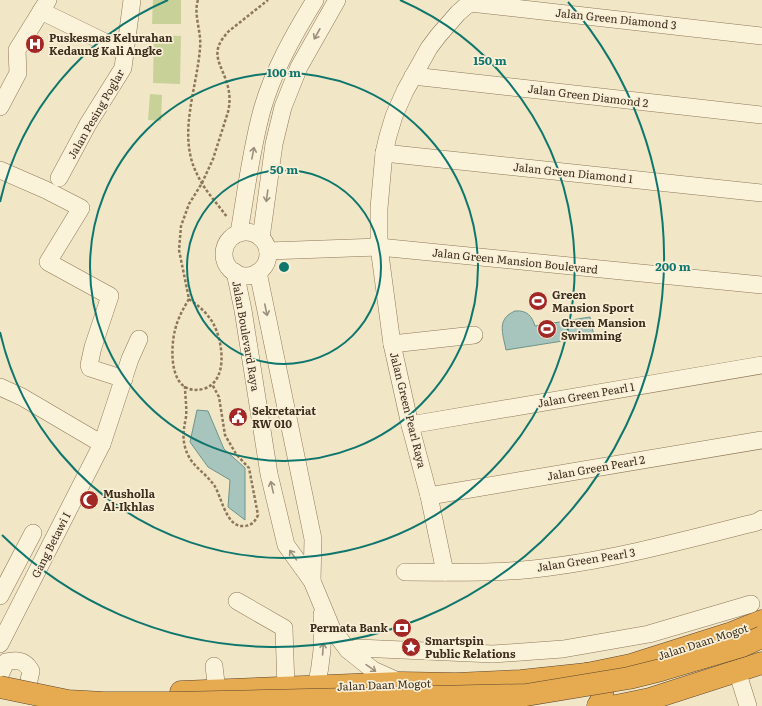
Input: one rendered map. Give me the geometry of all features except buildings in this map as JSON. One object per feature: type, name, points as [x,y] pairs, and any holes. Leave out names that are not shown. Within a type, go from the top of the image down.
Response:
[{"type":"highway","name":"Jalan Daan Mogot","points":[[0,676],[44,690],[97,696],[402,683],[456,684],[521,681],[587,674],[619,668],[658,657],[751,620]]},
{"type":"highway","name":"Jalan Daan Mogot","points":[[0,687],[68,701],[104,703],[175,703],[526,695],[629,678],[742,646],[751,620]]},
{"type":"highway","name":"Jalan Daan Mogot","points":[[390,706],[526,702],[627,688],[748,652],[762,646]]},
{"type":"highway","points":[[619,668],[612,678],[611,690],[622,705],[674,692],[762,663]]},
{"type":"highway","points":[[587,674],[596,679],[601,685],[602,696],[601,702],[598,706]]},
{"type":"highway","points":[[316,687],[327,706]]},
{"type":"highway","points":[[0,697],[45,706]]},
{"type":"street","name":"Jalan Pesing Poglar","points":[[59,178],[88,124],[123,68],[132,0]]},
{"type":"street","points":[[239,233],[262,109],[276,71],[300,24],[315,0]]},
{"type":"street","points":[[264,244],[255,234],[249,232],[239,233],[230,239],[224,249],[225,261],[234,272],[240,275],[258,272],[266,262],[264,244],[274,144],[283,107],[299,67],[337,0]]},
{"type":"street","name":"Jalan Green Diamond 3","points":[[472,1],[762,36]]},
{"type":"street","name":"Jalan Green Pearl Raya","points":[[445,572],[429,496],[410,425],[392,344],[379,248],[379,208],[384,153],[394,116],[413,76],[438,36],[458,13],[472,1]]},
{"type":"street","points":[[0,107],[18,73],[17,50],[45,6],[125,52]]},
{"type":"street","name":"Jalan Green Diamond 2","points":[[413,76],[762,115]]},
{"type":"street","name":"Jalan Green Diamond 1","points":[[384,153],[762,193]]},
{"type":"street","points":[[0,170],[46,190],[81,208],[48,262],[110,296],[93,347],[89,365],[90,368],[124,379]]},
{"type":"street","name":"Jalan Green Mansion Boulevard","points":[[264,244],[379,248],[762,285]]},
{"type":"street","name":"Jalan Boulevard Raya","points":[[234,272],[243,310],[269,474],[286,545],[312,581],[321,606],[332,629],[348,650],[373,670],[402,683]]},
{"type":"street","name":"Jalan Boulevard Raya","points":[[258,272],[313,539],[312,581]]},
{"type":"street","points":[[392,344],[474,335]]},
{"type":"street","name":"Gang Betawi I","points":[[0,644],[102,444],[130,359],[139,339]]},
{"type":"street","name":"Jalan Green Pearl 1","points":[[410,425],[762,365]]},
{"type":"street","points":[[0,387],[102,444]]},
{"type":"street","name":"Jalan Green Pearl 2","points":[[429,496],[762,440]]},
{"type":"street","name":"Jalan Green Pearl 3","points":[[405,572],[492,572],[550,567],[639,552],[757,522],[762,519]]},
{"type":"street","points":[[0,596],[33,534]]},
{"type":"street","points":[[237,601],[284,628],[286,688]]},
{"type":"street","name":"Jalan Boulevard Raya","points":[[316,687],[321,666],[324,632],[321,606]]},
{"type":"street","points":[[348,650],[358,648],[493,654],[563,649],[649,634],[751,620]]},
{"type":"street","points":[[674,692],[698,677],[762,654]]},
{"type":"street","points":[[214,666],[217,691]]},
{"type":"street","points":[[737,671],[748,706]]},
{"type":"path","points":[[198,0],[196,12],[200,27],[200,47],[188,138],[190,156],[202,184],[239,233]]},
{"type":"path","points":[[189,299],[198,305],[212,321],[220,339],[221,348],[218,376],[212,384],[197,390],[185,386],[177,378],[173,354],[173,342],[178,320],[189,299],[181,261],[180,238],[184,215],[195,193],[202,184],[220,141],[229,105],[228,88],[219,65],[219,47],[229,31],[268,0]]},
{"type":"path","points":[[185,386],[186,417],[183,440],[187,454],[194,466],[203,473],[215,487],[230,520],[237,525],[246,526],[256,520],[258,515],[249,468],[236,454],[225,436],[220,398],[212,384]]},
{"type":"green space","points":[[153,0],[181,0],[181,24],[152,24]]},
{"type":"green space","points":[[154,35],[181,36],[180,84],[153,83]]},
{"type":"green space","points":[[150,94],[162,95],[161,121],[148,120]]},
{"type":"water","name":"Green Mansion Swimming","points":[[515,311],[528,314],[535,326],[590,317],[594,336],[506,350],[502,328],[503,323],[509,314]]},
{"type":"water","points":[[197,410],[208,411],[224,449],[245,468],[245,520],[228,507],[230,480],[208,467],[190,442]]},
{"type":"place","name":"Puskesmas Kelurahan Kedaung Kali Angke","points":[[35,44]]},
{"type":"place","name":"Green Mansion Sport","points":[[538,301]]},
{"type":"place","name":"Green Mansion Swimming","points":[[547,329]]},
{"type":"place","name":"Sekretariat RW 010","points":[[238,417]]},
{"type":"place","name":"Musholla Al-Ikhlas","points":[[89,500]]},
{"type":"place","name":"Permata Bank","points":[[402,628]]},
{"type":"place","name":"Smartspin Public Relations","points":[[411,647]]}]
